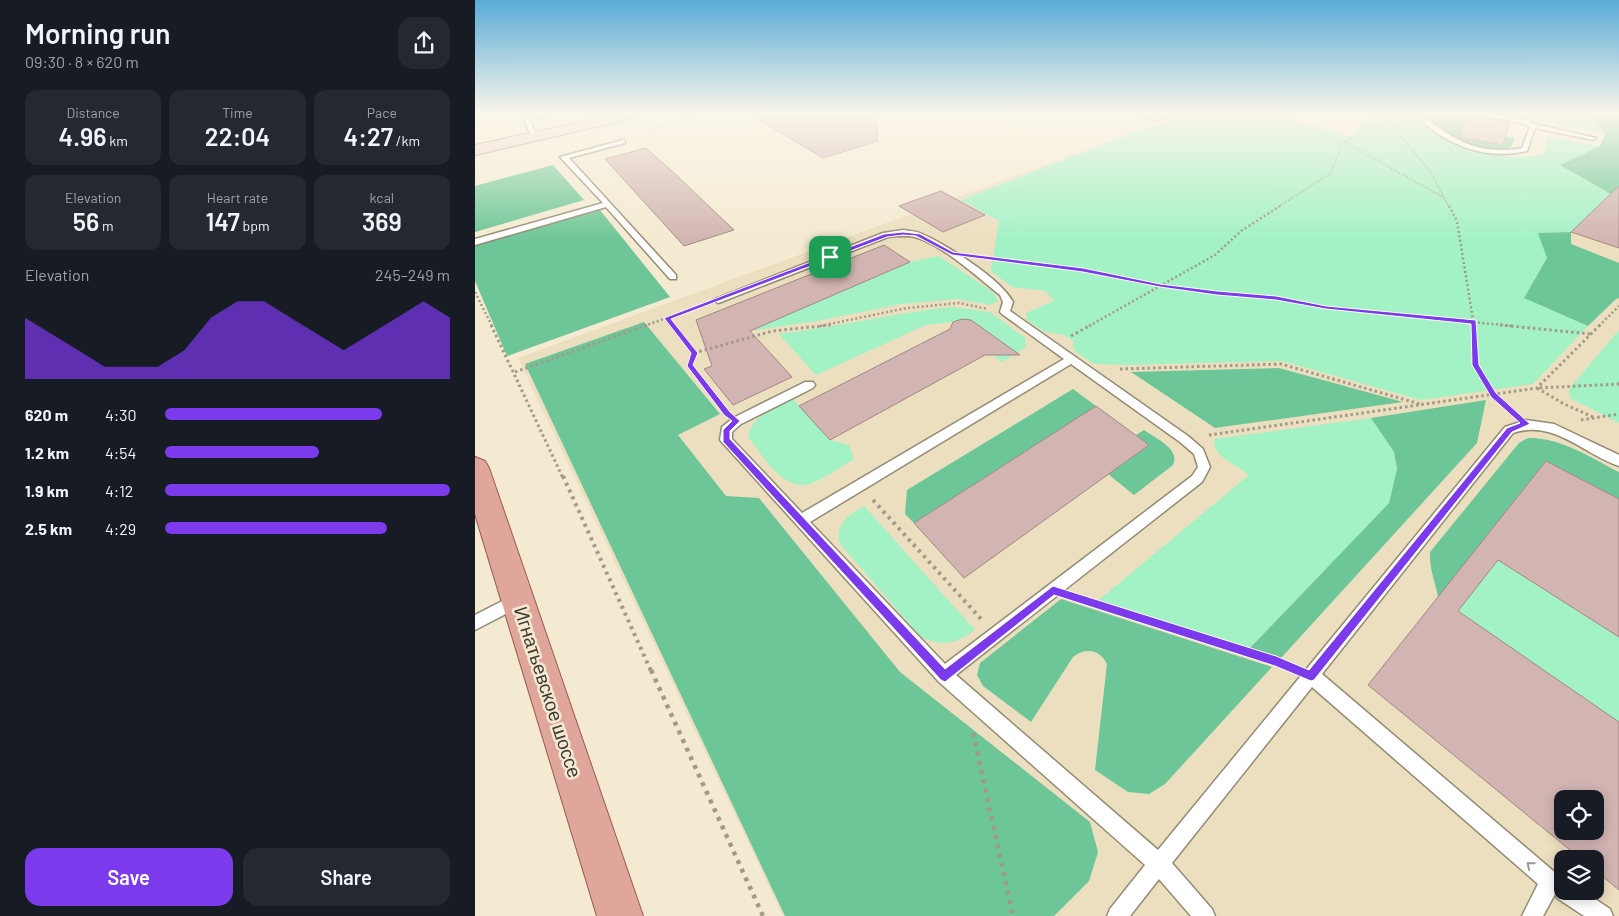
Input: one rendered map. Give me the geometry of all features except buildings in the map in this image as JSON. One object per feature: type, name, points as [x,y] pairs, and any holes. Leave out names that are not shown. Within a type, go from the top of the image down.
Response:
[{"type":"main road","name":"Игнатьевское шоссе","points":[[475,468],[620,916]]},
{"type":"lane","points":[[569,156],[564,157],[673,277]]},
{"type":"lane","points":[[475,242],[608,204]]},
{"type":"lane","points":[[718,300],[886,235],[903,233],[918,235],[952,254],[1004,294],[1008,302],[1005,312],[1184,439],[1199,452],[1205,467],[1197,480],[952,668],[945,676]]},
{"type":"lane","points":[[800,521],[1071,359]]},
{"type":"lane","points":[[809,386],[737,421],[727,430],[726,440],[945,676],[1159,864],[1205,916]]},
{"type":"lane","points":[[1117,916],[1509,430],[1526,424],[1554,428],[1619,461]]},
{"type":"lane","points":[[475,623],[518,600]]},
{"type":"lane","points":[[1311,676],[1554,884]]},
{"type":"lane","points":[[1532,916],[1554,893]]},
{"type":"lane","points":[[1578,900],[1603,916]]},
{"type":"path","points":[[1053,346],[1215,256],[1241,231],[1331,172],[1338,156]]},
{"type":"path","points":[[1368,156],[1444,198]]},
{"type":"path","points":[[1416,156],[1431,174],[1457,221],[1474,322],[1476,365],[1494,395],[1526,424]]},
{"type":"path","points":[[952,254],[1083,270],[1160,286],[1276,298],[1326,308],[1591,334]]},
{"type":"path","points":[[475,292],[515,372],[763,916]]},
{"type":"path","points":[[515,372],[718,300]]},
{"type":"path","points":[[694,353],[773,331],[830,325],[907,308],[959,303],[1005,312]]},
{"type":"path","points":[[1537,388],[1619,306]]},
{"type":"path","points":[[667,318],[694,353]]},
{"type":"path","points":[[694,353],[690,365],[727,414],[737,421]]},
{"type":"path","points":[[1086,370],[1281,364],[1423,405]]},
{"type":"path","points":[[1184,439],[1537,388],[1619,384]]},
{"type":"path","points":[[1537,388],[1564,404],[1593,417]]},
{"type":"path","points":[[1554,428],[1593,417],[1619,414]]},
{"type":"path","points":[[860,485],[995,635]]},
{"type":"path","points":[[1053,590],[1276,661],[1311,676]]},
{"type":"path","points":[[965,695],[1013,916]]},
{"type":"shaded area","points":[[1070,156],[1504,156],[1560,165],[1572,232],[1619,248],[1619,916],[783,916],[518,358]]},
{"type":"green space","points":[[1074,156],[1502,156],[1515,158],[1531,156],[1579,156],[1560,165],[1611,194],[1571,232],[1539,234],[1547,258],[1524,298],[1588,326],[1533,384],[1421,400],[1282,361],[1094,364],[1075,351],[1074,341],[1064,335],[1045,332],[1027,320],[1026,313],[1054,301],[1046,291],[1012,287],[991,271],[999,221],[961,200]]},
{"type":"green space","points":[[1579,156],[1619,156],[1619,186],[1611,194],[1560,165]]},
{"type":"green space","points":[[553,165],[584,200],[475,232],[475,186]]},
{"type":"green space","points":[[600,210],[670,297],[507,356],[475,281],[475,245]]},
{"type":"green space","points":[[1571,232],[1571,244],[1619,263],[1619,298],[1588,326],[1524,298],[1547,258],[1538,233]]},
{"type":"green space","points":[[939,256],[994,293],[998,301],[990,305],[958,299],[901,304],[817,321],[750,331],[910,262]]},
{"type":"green space","points":[[953,307],[990,312],[1025,338],[1026,347],[1002,362],[994,355],[1002,350],[1002,342],[971,320],[962,319],[926,325],[816,375],[779,334],[909,313]]},
{"type":"green space","points":[[644,322],[720,414],[678,435],[726,496],[759,498],[900,672],[1090,822],[1098,852],[1089,881],[1054,916],[785,916],[525,364]]},
{"type":"green space","points":[[1619,330],[1619,423],[1570,398],[1569,389]]},
{"type":"green space","points":[[1279,368],[1403,402],[1215,428],[1131,372]]},
{"type":"green space","points":[[1073,389],[1096,406],[914,523],[905,514],[907,490]]},
{"type":"green space","points":[[793,399],[830,440],[849,445],[854,459],[827,476],[809,484],[799,485],[782,477],[766,461],[748,437],[754,423],[759,418],[772,409]]},
{"type":"green space","points":[[1486,400],[1477,443],[1281,658],[1250,648],[1389,503],[1397,469],[1394,452],[1371,418]]},
{"type":"green space","points":[[1371,418],[1394,452],[1397,469],[1389,503],[1250,648],[1099,600],[1249,475],[1221,456],[1217,451],[1214,439]]},
{"type":"green space","points":[[1144,430],[1166,444],[1175,459],[1173,465],[1134,495],[1108,474],[1149,445],[1136,435]]},
{"type":"green space","points":[[1528,438],[1552,441],[1564,445],[1619,472],[1619,499],[1546,461],[1438,597],[1431,569],[1430,552],[1519,443]]},
{"type":"green space","points":[[864,506],[975,630],[949,643],[936,642],[921,637],[840,544],[839,531],[844,521]]},
{"type":"green space","points":[[1498,560],[1619,637],[1619,722],[1458,611]]},
{"type":"green space","points":[[1061,599],[1272,667],[1165,784],[1149,794],[1128,792],[1095,770],[1107,664],[1101,656],[1088,651],[1073,657],[1031,722],[983,686],[977,675],[980,663]]},
{"type":"route","points":[[903,233],[918,235],[952,254],[1083,270],[1160,286],[1276,298],[1326,308],[1474,322],[1476,365],[1494,395],[1526,424],[1509,430],[1311,676],[1276,661],[1053,590],[952,668],[945,676],[726,440],[727,430],[737,421],[727,414],[690,365],[694,353],[667,318],[830,257],[886,235],[903,233]]}]
